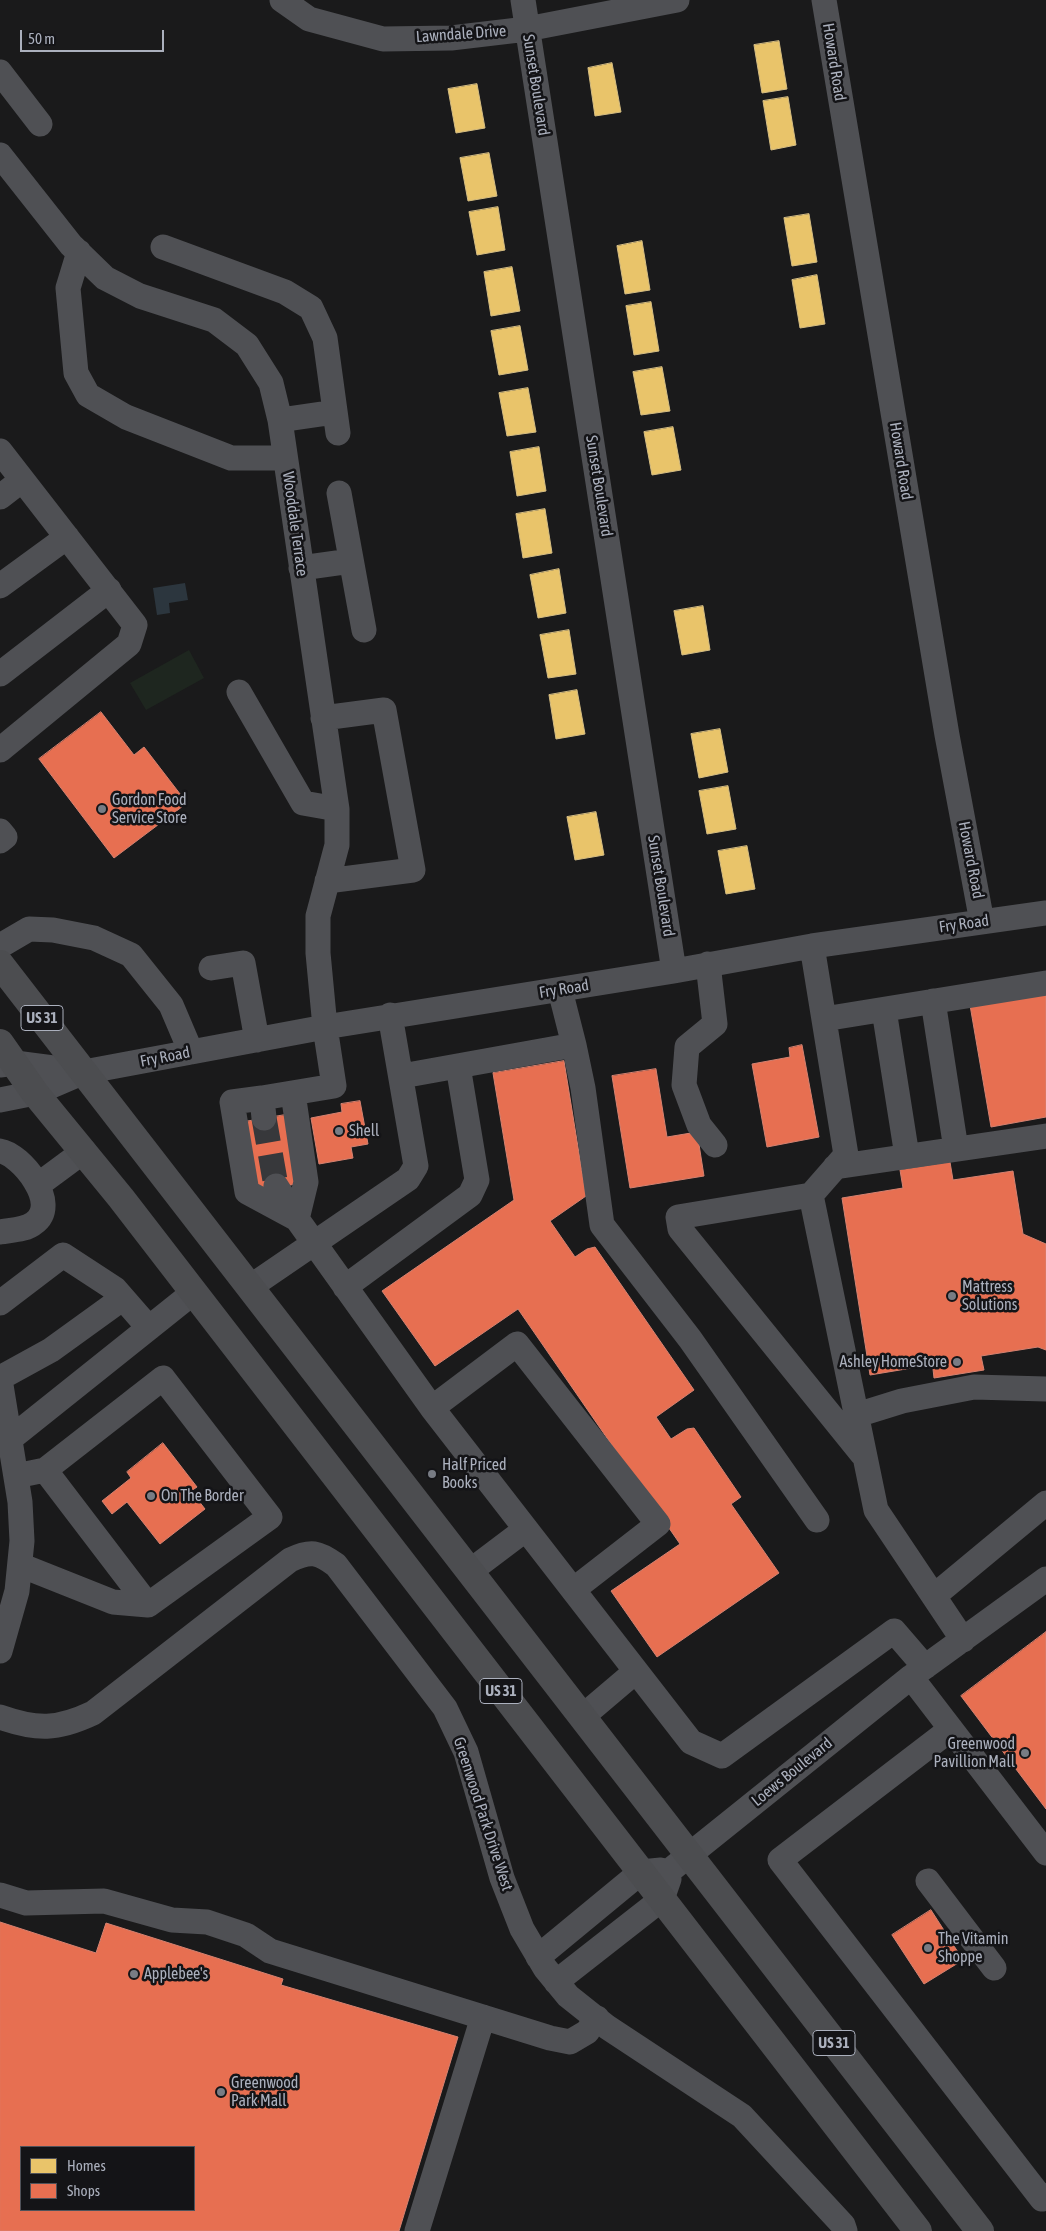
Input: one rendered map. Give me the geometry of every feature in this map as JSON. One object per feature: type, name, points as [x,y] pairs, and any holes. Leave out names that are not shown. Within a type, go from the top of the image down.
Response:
[{"type":"main road","name":"US 31","points":[[0,964],[582,1717],[681,1861],[980,2231]]},
{"type":"main road","name":"US 31","points":[[5,1057],[84,1151],[194,1292],[918,2231]]},
{"type":"street","name":"Lawndale Drive","points":[[282,0],[309,19],[383,39],[451,38],[528,29],[677,0]]},
{"type":"street","name":"Sunset Boulevard","points":[[523,0],[674,971]]},
{"type":"street","name":"Howard Road","points":[[824,0],[947,734],[982,922]]},
{"type":"street","points":[[0,72],[40,124]]},
{"type":"street","name":"Wooddale Terrace","points":[[0,155],[79,252],[105,278],[140,296],[214,320],[247,345],[271,383],[280,420],[337,809],[337,845],[318,916],[318,953],[325,1027],[334,1086],[293,1093]]},
{"type":"street","points":[[163,247],[285,292],[311,308],[325,338],[337,423],[280,420]]},
{"type":"street","points":[[79,252],[68,288],[76,373],[88,396],[126,416],[231,458],[285,458]]},
{"type":"street","points":[[0,451],[135,625],[129,644],[0,750]]},
{"type":"street","points":[[0,497],[22,480]]},
{"type":"street","points":[[339,493],[364,630]]},
{"type":"street","points":[[0,586],[67,537]]},
{"type":"street","points":[[302,568],[351,561]]},
{"type":"street","points":[[0,674],[108,590]]},
{"type":"street","points":[[239,692],[303,803],[337,809]]},
{"type":"street","points":[[324,718],[384,710],[413,870],[327,881]]},
{"type":"street","points":[[0,831],[5,838],[0,841]]},
{"type":"street","name":"Fry Road","points":[[0,1100],[35,1093],[84,1072],[390,1015],[560,990],[812,946],[1046,913]]},
{"type":"street","points":[[0,946],[29,929],[53,930],[94,938],[130,955],[171,1005],[191,1052]]},
{"type":"street","points":[[812,946],[846,1156],[811,1195],[678,1217],[680,1229],[866,1458]]},
{"type":"street","points":[[211,968],[243,963],[257,1040]]},
{"type":"street","points":[[708,964],[715,1024],[687,1046],[684,1086],[699,1125],[715,1145]]},
{"type":"street","points":[[824,1019],[1046,983]]},
{"type":"street","points":[[560,990],[583,1088],[602,1226],[690,1339],[816,1520]]},
{"type":"street","points":[[933,1002],[956,1149]]},
{"type":"street","points":[[884,1010],[907,1156]]},
{"type":"street","points":[[250,1287],[408,1179],[416,1166],[390,1015]]},
{"type":"street","points":[[402,1076],[574,1045]]},
{"type":"street","name":"Fry Road","points":[[5,1057],[84,1072]]},
{"type":"street","points":[[345,1287],[470,1195],[477,1180],[458,1066]]},
{"type":"street","points":[[293,1093],[306,1182],[297,1219],[247,1192],[232,1102],[263,1108],[293,1093]]},
{"type":"street","points":[[835,1167],[1046,1136]]},
{"type":"street","points":[[38,1185],[84,1151]]},
{"type":"street","points":[[0,1152],[12,1154],[38,1185],[43,1197],[44,1208],[41,1217],[34,1224],[0,1232]]},
{"type":"street","points":[[276,1186],[297,1219],[432,1408],[691,1742],[722,1756],[894,1631],[951,1729],[1046,1853]]},
{"type":"street","points":[[811,1195],[876,1510],[963,1640]]},
{"type":"street","points":[[0,1304],[63,1255],[116,1289],[149,1328]]},
{"type":"street","points":[[10,1438],[194,1292]]},
{"type":"street","points":[[0,1651],[16,1591],[22,1541],[16,1476],[0,1379],[51,1350],[123,1298]]},
{"type":"street","points":[[432,1408],[517,1344],[658,1524],[573,1590]]},
{"type":"street","points":[[16,1476],[45,1470],[163,1378],[270,1517],[148,1605],[113,1602],[20,1565]]},
{"type":"street","points":[[857,1415],[902,1401],[974,1387],[1046,1388]]},
{"type":"street","points":[[45,1470],[148,1605]]},
{"type":"street","points":[[934,1596],[1046,1503]]},
{"type":"street","points":[[469,1572],[526,1529]]},
{"type":"street","name":"Greenwood Park Drive West","points":[[0,1717],[34,1727],[50,1727],[78,1720],[93,1713],[290,1560],[302,1554],[319,1554],[336,1565],[446,1708],[466,1752],[502,1878],[522,1928],[538,1957],[556,1982],[568,1996],[597,2018],[742,2116],[842,2225],[845,2231]]},
{"type":"street","name":"Loews Boulevard","points":[[681,1861],[918,1672],[1046,1579]]},
{"type":"street","points":[[582,1717],[636,1672]]},
{"type":"street","points":[[951,1729],[780,1860],[1042,2200],[1046,2196]]},
{"type":"street","points":[[538,1957],[641,1872],[681,1861]]},
{"type":"street","points":[[556,1982],[662,1899],[681,1861]]},
{"type":"street","points":[[928,1881],[994,1968]]},
{"type":"street","points":[[0,1895],[26,1903],[104,1901],[172,1920],[207,1922],[246,1935],[270,1951],[550,2038],[570,2042],[587,2032],[597,2018]]},
{"type":"street","points":[[417,2231],[483,2017]]},
{"type":"shaded area","points":[[185,583],[188,600],[169,603],[170,613],[157,615],[153,588]]},
{"type":"shaded area","points":[[189,650],[204,678],[146,710],[130,683]]},
{"type":"building: Homes","points":[[779,41],[787,89],[762,93],[754,45]]},
{"type":"building: Homes","points":[[612,63],[621,112],[595,116],[588,68]]},
{"type":"building: Homes","points":[[477,84],[485,128],[456,133],[448,89]]},
{"type":"building: Homes","points":[[788,97],[796,145],[771,150],[763,101]]},
{"type":"building: Homes","points":[[489,153],[497,196],[468,201],[460,158]]},
{"type":"building: Homes","points":[[498,207],[505,250],[477,255],[469,212]]},
{"type":"building: Homes","points":[[809,214],[817,262],[792,266],[784,218]]},
{"type":"building: Homes","points":[[642,241],[650,290],[625,294],[617,246]]},
{"type":"building: Homes","points":[[512,267],[520,311],[491,316],[484,272]]},
{"type":"building: Homes","points":[[817,275],[825,324],[800,328],[792,280]]},
{"type":"building: Homes","points":[[651,302],[659,351],[634,355],[626,306]]},
{"type":"building: Homes","points":[[520,326],[528,370],[499,375],[491,331]]},
{"type":"building: Homes","points":[[662,367],[670,411],[641,415],[633,372]]},
{"type":"building: Homes","points":[[528,388],[536,432],[507,436],[499,393]]},
{"type":"building: Homes","points":[[673,427],[681,470],[652,475],[644,432]]},
{"type":"building: Homes","points":[[539,447],[546,491],[517,496],[510,452]]},
{"type":"building: Homes","points":[[545,509],[552,553],[523,558],[516,514]]},
{"type":"building: Homes","points":[[559,569],[566,613],[538,618],[530,575]]},
{"type":"building: Homes","points":[[703,606],[710,650],[682,655],[674,611]]},
{"type":"building: Homes","points":[[569,630],[576,674],[548,678],[540,635]]},
{"type":"building: Homes","points":[[577,690],[585,734],[556,739],[549,695]]},
{"type":"building: Homes","points":[[720,729],[728,772],[699,778],[691,734]]},
{"type":"building: Homes","points":[[728,786],[736,829],[707,834],[699,791]]},
{"type":"building: Homes","points":[[596,812],[604,855],[575,860],[567,817]]},
{"type":"building: Homes","points":[[747,846],[755,889],[726,894],[718,851]]},
{"type":"building: Shops","points":[[101,712],[134,755],[144,747],[187,803],[114,858],[39,759]]},
{"type":"building: Shops","points":[[1046,992],[1046,1117],[991,1127],[970,1005]]},
{"type":"building: Shops","points":[[802,1045],[819,1137],[767,1147],[752,1064],[790,1057],[789,1048]]},
{"type":"building: Shops","points":[[564,1061],[586,1196],[550,1221],[575,1257],[587,1249],[595,1247],[694,1390],[656,1417],[671,1439],[687,1429],[694,1428],[741,1497],[731,1504],[779,1573],[657,1657],[611,1591],[680,1544],[518,1309],[435,1366],[382,1291],[514,1200],[493,1073]]},
{"type":"building: Shops","points":[[656,1069],[667,1137],[697,1132],[704,1176],[630,1188],[612,1076]]},
{"type":"building: Shops","name":"Shell","points":[[360,1101],[368,1144],[351,1147],[353,1158],[319,1164],[311,1118],[342,1112],[341,1104]]},
{"type":"building: Shops","points":[[291,1114],[302,1183],[250,1192],[238,1123]]},
{"type":"building: Shops","name":"Mattress Solutions","points":[[950,1162],[953,1180],[1013,1171],[1023,1234],[1046,1244],[1046,1350],[1038,1347],[981,1356],[984,1370],[934,1378],[932,1360],[922,1356],[918,1367],[870,1375],[842,1198],[903,1188],[900,1170]]},
{"type":"building: Shops","name":"On The Border","points":[[163,1443],[197,1487],[191,1491],[205,1509],[160,1544],[127,1502],[112,1514],[102,1501],[131,1478],[127,1472]]},
{"type":"building: Shops","name":"Greenwood Pavillion Mall","points":[[1046,1632],[1046,1809],[961,1696]]},
{"type":"building: Shops","name":"The Vitamin Shoppe","points":[[931,1910],[963,1960],[924,1984],[892,1935]]},
{"type":"building: Shops","name":"Greenwood Park Mall","points":[[0,1922],[96,1953],[106,1923],[283,1979],[281,1985],[458,2037],[399,2231],[0,2231]]},
{"type":"tunnel","points":[[264,1118],[276,1186]]},
{"type":"place","name":"Gordon Food Service Store","points":[[102,809]]},
{"type":"place","name":"Shell","points":[[339,1131]]},
{"type":"place","name":"Mattress Solutions","points":[[952,1296]]},
{"type":"place","name":"Ashley HomeStore","points":[[957,1362]]},
{"type":"place","name":"Half Priced Books","points":[[432,1474]]},
{"type":"place","name":"On The Border","points":[[151,1496]]},
{"type":"place","name":"Greenwood Pavillion Mall","points":[[1025,1753]]},
{"type":"place","name":"The Vitamin Shoppe","points":[[928,1948]]},
{"type":"place","name":"Applebee's","points":[[134,1974]]},
{"type":"place","name":"Greenwood Park Mall","points":[[221,2092]]}]
